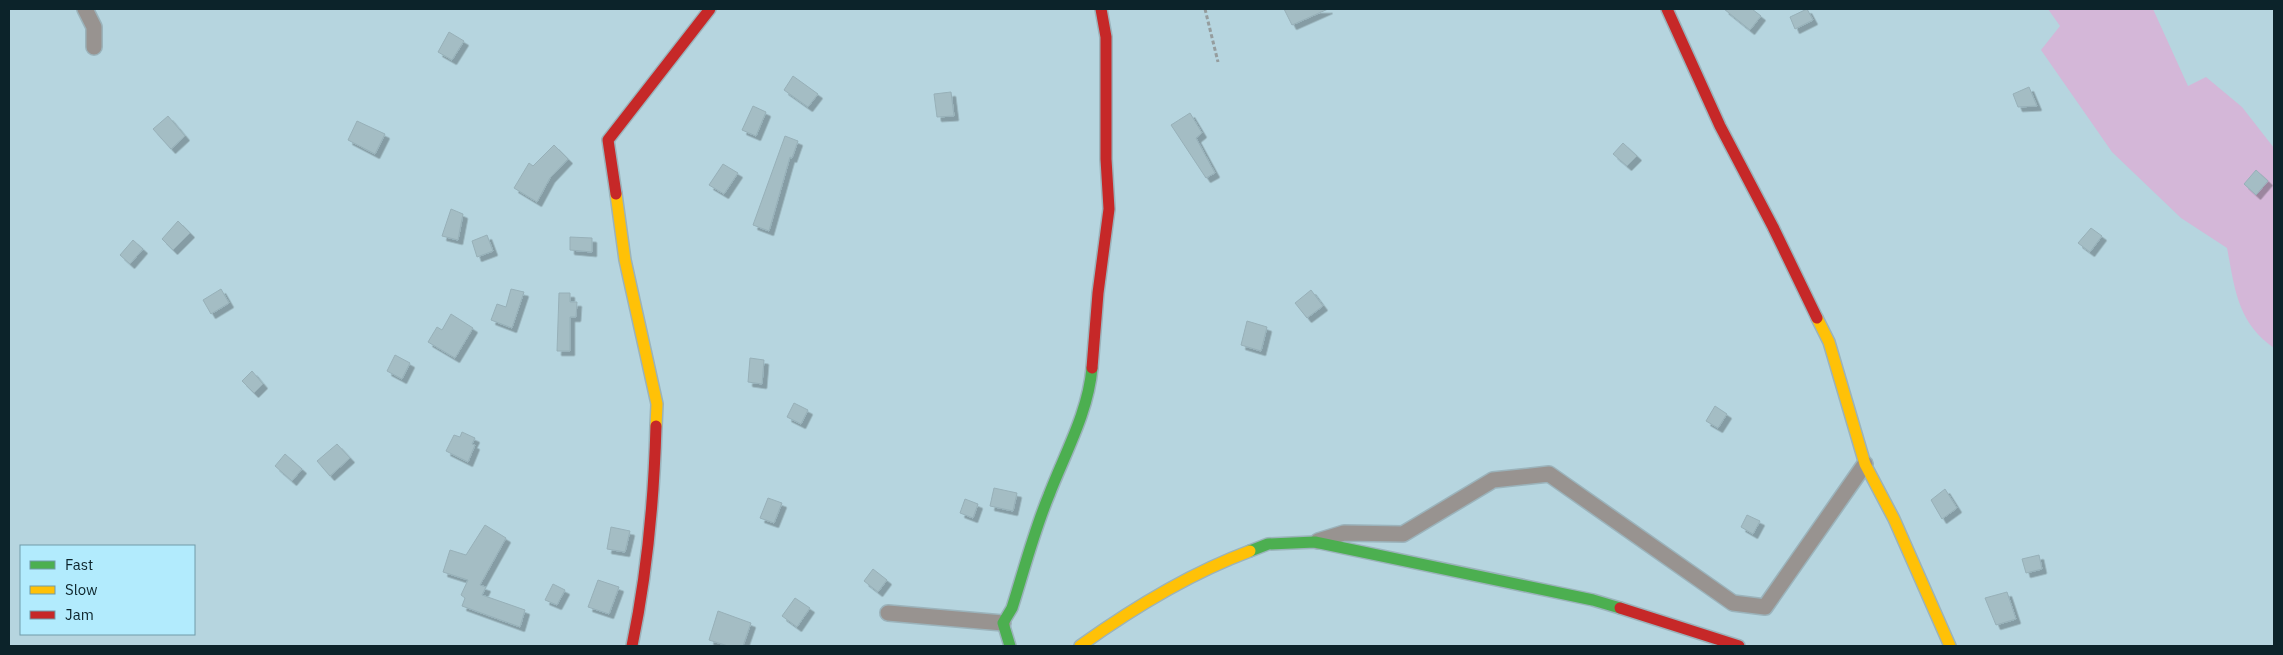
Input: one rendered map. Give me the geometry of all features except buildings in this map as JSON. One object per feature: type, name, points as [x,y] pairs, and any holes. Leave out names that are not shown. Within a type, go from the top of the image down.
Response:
[{"type":"street","points":[[86,9],[94,27],[94,47]]},
{"type":"street","points":[[632,646],[640,608],[655,473],[657,404],[624,260],[608,140],[710,9]]},
{"type":"street","points":[[1010,646],[1003,623],[1012,608],[1048,496],[1079,424],[1091,380],[1098,293],[1109,209],[1106,159],[1106,38],[1102,9]]},
{"type":"street","points":[[1667,9],[1720,126],[1778,236],[1828,342],[1864,464],[1894,519],[1950,646]]},
{"type":"street","points":[[1315,542],[1344,533],[1403,534],[1493,480],[1549,474],[1733,603],[1765,607],[1864,464]]},
{"type":"street","points":[[1080,646],[1126,613],[1215,564],[1268,544],[1315,542],[1593,600],[1691,629],[1739,646]]},
{"type":"street","points":[[888,613],[1003,623]]},
{"type":"path","points":[[1205,9],[1218,62]]},
{"type":"shaded area","points":[[2048,9],[2153,9],[2188,86],[2206,77],[2242,107],[2274,148],[2274,348],[2252,327],[2245,316],[2236,291],[2227,248],[2181,218],[2112,152],[2041,50],[2060,26]]},
{"type":"traffic: fast","points":[[1010,646],[1003,623],[1012,608],[1039,522],[1081,417],[1090,385],[1092,368]]},
{"type":"traffic: fast","points":[[1250,551],[1268,544],[1315,542],[1593,600],[1620,608]]},
{"type":"traffic: slow","points":[[616,194],[625,260],[657,404],[656,426]]},
{"type":"traffic: slow","points":[[1817,318],[1829,342],[1865,464],[1894,519],[1950,646]]},
{"type":"traffic: slow","points":[[1080,646],[1120,618],[1183,581],[1250,551]]},
{"type":"traffic: jam","points":[[616,194],[608,140],[710,9]]},
{"type":"traffic: jam","points":[[1092,368],[1098,293],[1109,209],[1106,159],[1106,37],[1101,9]]},
{"type":"traffic: jam","points":[[1667,9],[1720,126],[1773,227],[1817,318]]},
{"type":"traffic: jam","points":[[632,646],[642,592],[649,536],[656,426]]},
{"type":"traffic: jam","points":[[1620,608],[1739,646]]}]
